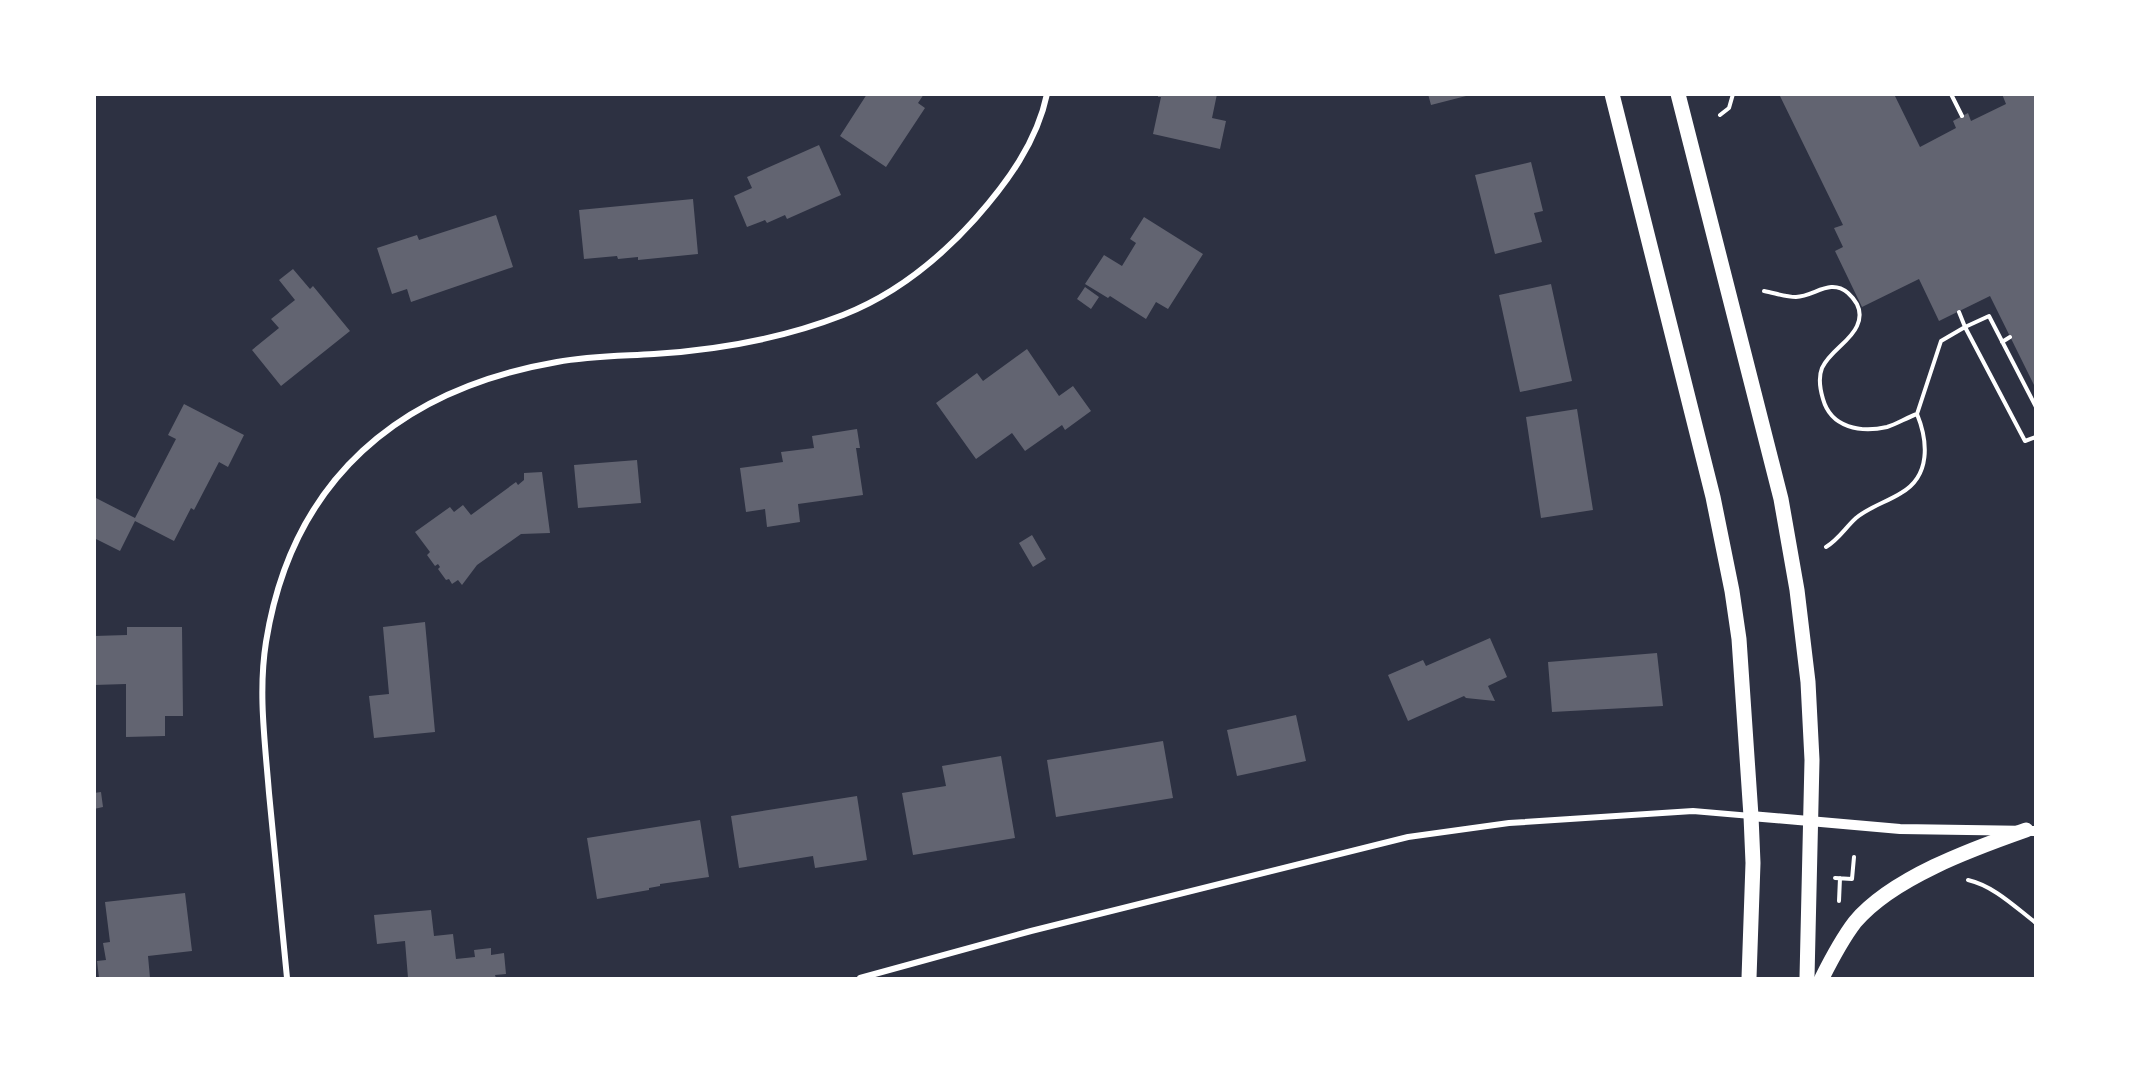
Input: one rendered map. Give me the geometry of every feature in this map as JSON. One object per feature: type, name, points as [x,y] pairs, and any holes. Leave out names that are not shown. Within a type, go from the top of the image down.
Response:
[{"type":"main road","points":[[1612,94],[1713,497],[1732,591],[1739,639],[1751,816],[1753,863],[1749,978]]},
{"type":"main road","points":[[1678,94],[1781,499],[1797,590],[1808,682],[1812,760],[1808,978]]},
{"type":"main road","points":[[1822,978],[1855,922],[1907,880],[1962,855],[2031,831]]},
{"type":"street","points":[[287,978],[262,717],[266,642],[282,578],[299,538],[313,511],[337,477],[371,442],[395,423],[426,405],[484,380],[557,362],[657,354],[738,343],[802,328],[866,305],[924,268],[966,230],[994,198],[1028,145],[1042,115],[1047,94]]},
{"type":"street","points":[[860,978],[1031,931],[1408,837],[1509,824],[1693,811],[1900,828],[2031,831]]},
{"type":"path","points":[[1720,115],[1729,108],[1733,94]]},
{"type":"path","points":[[1951,94],[1962,116]]},
{"type":"path","points":[[1764,291],[1794,297],[1826,287],[1837,288],[1846,292],[1856,302],[1861,314],[1857,327],[1833,352],[1821,369],[1820,386],[1826,408],[1838,423],[1872,429],[1890,426],[1917,414]]},
{"type":"path","points":[[1959,312],[2025,441],[2036,437]]},
{"type":"path","points":[[1826,547],[1856,519],[1903,492],[1920,474],[1926,456],[1924,431],[1917,414],[1941,341],[1989,316],[2036,407]]},
{"type":"path","points":[[2002,342],[2010,337]]},
{"type":"path","points":[[1839,908],[1840,878],[1852,879],[1854,857]]},
{"type":"path","points":[[1968,880],[1980,883],[1995,892],[2036,923]]},
{"type":"building","points":[[867,94],[924,94],[918,103],[925,108],[886,167],[840,136]]},
{"type":"building","points":[[1158,94],[1217,94],[1212,118],[1226,121],[1220,149],[1153,134],[1161,97],[1158,97]]},
{"type":"building","points":[[1428,94],[1470,94],[1470,95],[1431,105]]},
{"type":"building","points":[[1779,94],[1894,94],[1920,147],[1956,128],[1953,121],[1968,113],[1971,121],[2006,104],[2002,94],[2036,94],[2036,389],[1990,296],[1939,321],[1919,279],[1862,307],[1835,251],[1843,247],[1834,228],[1843,225]]},
{"type":"building","points":[[819,145],[841,195],[787,219],[785,215],[767,223],[765,220],[747,227],[734,196],[752,188],[747,177]]},
{"type":"building","points":[[1531,162],[1543,211],[1534,213],[1542,242],[1495,254],[1475,175]]},
{"type":"building","points":[[693,199],[698,254],[638,260],[638,257],[618,259],[617,256],[584,259],[579,210]]},
{"type":"building","points":[[496,215],[513,267],[411,302],[407,289],[392,294],[377,248],[417,235],[419,240]]},
{"type":"building","points":[[1144,217],[1203,254],[1168,309],[1156,302],[1146,319],[1110,296],[1108,298],[1085,284],[1104,255],[1122,266],[1136,243],[1130,239]]},
{"type":"building","points":[[293,269],[310,289],[313,286],[350,331],[281,386],[252,350],[279,328],[271,319],[295,300],[279,280]]},
{"type":"building","points":[[1551,284],[1572,381],[1520,392],[1499,295]]},
{"type":"building","points":[[1085,287],[1099,297],[1091,309],[1077,299]]},
{"type":"building","points":[[1027,349],[1059,396],[1073,386],[1091,411],[1065,430],[1062,425],[1025,451],[1012,433],[976,459],[936,403],[977,373],[983,381]]},
{"type":"building","points":[[184,404],[244,435],[228,467],[219,462],[194,510],[191,508],[174,541],[135,521],[120,551],[94,538],[94,497],[135,518],[176,439],[168,435]]},
{"type":"building","points":[[1577,409],[1593,510],[1541,518],[1526,417]]},
{"type":"building","points":[[857,429],[860,448],[856,448],[863,495],[798,504],[800,522],[767,527],[765,509],[746,512],[740,468],[783,462],[781,452],[814,448],[812,436]]},
{"type":"building","points":[[637,460],[641,503],[578,508],[574,465]]},
{"type":"building","points":[[542,472],[550,533],[521,534],[477,565],[462,585],[458,580],[452,584],[449,579],[446,580],[438,569],[440,567],[438,564],[435,566],[427,555],[430,552],[415,532],[450,507],[454,512],[463,505],[471,515],[516,482],[518,485],[524,480],[524,473]]},
{"type":"building","points":[[1032,535],[1046,559],[1033,567],[1019,543]]},
{"type":"building","points":[[425,622],[435,732],[374,738],[369,696],[389,694],[383,627]]},
{"type":"building","points":[[127,627],[182,627],[183,716],[165,716],[165,736],[126,737],[126,684],[94,685],[94,636],[127,635]]},
{"type":"building","points":[[1490,638],[1507,677],[1488,686],[1495,701],[1464,696],[1408,721],[1388,675],[1423,660],[1426,666]]},
{"type":"building","points":[[1657,653],[1663,706],[1552,712],[1548,662]]},
{"type":"building","points":[[1296,715],[1306,761],[1237,776],[1227,730]]},
{"type":"building","points":[[1163,741],[1173,798],[1056,817],[1047,760]]},
{"type":"building","points":[[1001,756],[1015,838],[913,855],[902,793],[946,786],[942,766]]},
{"type":"building","points":[[101,792],[103,807],[94,809],[94,793]]},
{"type":"building","points":[[857,796],[867,860],[815,868],[813,856],[739,868],[731,816]]},
{"type":"building","points":[[700,820],[709,877],[660,884],[649,890],[597,899],[587,838]]},
{"type":"building","points":[[185,893],[192,951],[148,956],[150,978],[99,978],[97,961],[106,960],[103,943],[110,942],[105,902]]},
{"type":"building","points":[[431,910],[434,936],[453,934],[456,959],[475,957],[474,950],[491,948],[491,955],[504,953],[506,974],[495,975],[496,978],[408,978],[405,941],[377,944],[374,915]]}]
